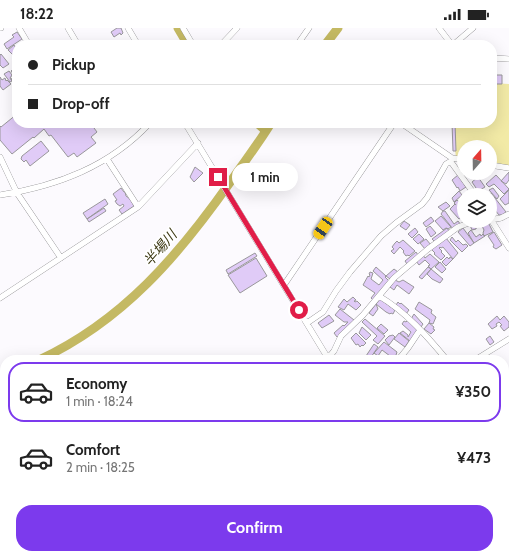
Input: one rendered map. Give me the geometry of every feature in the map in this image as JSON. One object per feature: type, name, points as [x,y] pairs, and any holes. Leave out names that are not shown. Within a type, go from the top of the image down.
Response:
[{"type":"street","points":[[18,28],[26,40]]},
{"type":"street","points":[[68,28],[75,40]]},
{"type":"street","points":[[128,28],[135,40]]},
{"type":"street","points":[[183,28],[190,40]]},
{"type":"street","points":[[226,40],[237,28]]},
{"type":"street","points":[[301,40],[309,28]]},
{"type":"street","points":[[438,28],[448,40]]},
{"type":"street","points":[[458,40],[473,28]]},
{"type":"street","points":[[497,58],[509,59]]},
{"type":"street","points":[[0,195],[42,187],[59,182],[81,172],[107,159],[132,142],[145,128]]},
{"type":"street","points":[[188,128],[326,355]]},
{"type":"street","points":[[284,285],[391,128]]},
{"type":"street","points":[[409,128],[451,159],[470,188]]},
{"type":"street","points":[[0,298],[138,206],[198,144]]},
{"type":"street","points":[[0,157],[17,192],[61,258]]},
{"type":"street","points":[[107,159],[138,206]]},
{"type":"street","points":[[307,323],[323,312],[347,276],[381,236],[422,204],[448,161],[451,159],[457,159]]},
{"type":"street","points":[[497,166],[509,168]]},
{"type":"street","points":[[497,218],[509,214]]},
{"type":"street","points":[[331,355],[341,336],[363,315],[394,278],[428,249],[457,228]]},
{"type":"street","points":[[496,228],[509,248]]},
{"type":"street","points":[[379,296],[393,304],[420,330],[442,355]]},
{"type":"street","points":[[402,355],[420,330]]},
{"type":"street","points":[[483,355],[509,339]]},
{"type":"shaded area","points":[[497,83],[509,84],[509,166],[497,164],[497,140],[457,140],[457,157],[452,128],[497,128]]},
{"type":"building","points":[[117,28],[121,28],[123,33],[121,35],[120,33],[114,37],[111,32]]},
{"type":"building","points":[[17,32],[22,39],[12,40],[12,46],[7,49],[4,44],[14,37],[12,35]]},
{"type":"building","points":[[12,47],[12,54],[8,50]]},
{"type":"building","points":[[1,54],[9,64],[3,68],[0,65]]},
{"type":"building","points":[[9,71],[12,75],[10,78],[12,81],[10,82],[4,74]]},
{"type":"building","points":[[497,75],[502,75],[502,84],[497,84]]},
{"type":"building","points":[[0,77],[2,80],[5,78],[6,81],[7,80],[11,84],[3,90],[0,86]]},
{"type":"building","points":[[12,118],[12,128],[94,128],[97,132],[91,137],[96,143],[77,157],[74,153],[68,157],[51,135],[49,136],[44,129],[12,154],[0,140],[0,126],[1,127]]},
{"type":"building","points":[[452,128],[455,128],[456,151],[453,151]]},
{"type":"building","points":[[41,141],[49,151],[30,166],[26,160],[24,162],[21,159],[22,156]]},
{"type":"building","points":[[195,167],[203,173],[194,182],[190,177]]},
{"type":"building","points":[[509,172],[509,180],[506,184],[501,181]]},
{"type":"building","points":[[457,176],[457,180],[461,180],[466,187],[457,188],[452,180]]},
{"type":"building","points":[[497,176],[509,189],[504,194],[494,184],[489,187],[486,184],[490,180],[497,180]]},
{"type":"building","points":[[474,180],[480,180],[485,187],[476,188],[472,182]]},
{"type":"building","points":[[121,188],[134,206],[122,214],[119,210],[124,206],[123,204],[120,206],[117,204],[115,201],[117,200],[113,194]]},
{"type":"building","points":[[509,190],[509,203],[505,205],[500,199]]},
{"type":"building","points":[[457,193],[457,199],[454,202],[452,198]]},
{"type":"building","points":[[105,199],[108,204],[87,219],[83,213]]},
{"type":"building","points":[[457,200],[457,217],[450,209],[455,204],[454,203]]},
{"type":"building","points":[[497,201],[506,212],[499,215],[497,213]]},
{"type":"building","points":[[446,202],[450,206],[443,211],[438,207]]},
{"type":"building","points":[[104,208],[106,211],[89,222],[87,219]]},
{"type":"building","points":[[445,211],[454,224],[457,222],[457,227],[453,229],[441,214]]},
{"type":"building","points":[[441,216],[451,227],[443,230],[435,221]]},
{"type":"building","points":[[431,217],[434,221],[426,227],[423,223]]},
{"type":"building","points":[[404,221],[410,225],[406,230],[400,226]]},
{"type":"building","points":[[430,226],[436,233],[431,237],[426,229]]},
{"type":"building","points":[[415,228],[418,232],[412,238],[408,234]]},
{"type":"building","points":[[447,228],[450,232],[435,242],[432,239]]},
{"type":"building","points":[[463,228],[474,243],[470,246],[458,232]]},
{"type":"building","points":[[483,228],[491,228],[493,232],[484,236]]},
{"type":"building","points":[[471,230],[476,237],[480,234],[481,236],[483,234],[485,236],[474,243],[468,233]]},
{"type":"building","points":[[494,232],[502,245],[496,249],[493,247],[494,245],[488,236]]},
{"type":"building","points":[[419,234],[424,239],[418,244],[413,239]]},
{"type":"building","points":[[452,237],[456,242],[458,240],[463,245],[466,244],[468,246],[462,252],[450,240]]},
{"type":"building","points":[[446,238],[458,253],[453,259],[443,247],[440,247],[441,252],[445,256],[441,260],[431,249]]},
{"type":"building","points":[[426,239],[431,245],[425,249],[420,243]]},
{"type":"building","points":[[403,240],[415,251],[409,256],[406,256],[400,247],[394,254],[391,251],[394,249],[392,247],[397,241],[399,243]]},
{"type":"building","points":[[416,252],[418,255],[407,264],[405,261]]},
{"type":"building","points":[[255,253],[257,256],[228,274],[226,270]]},
{"type":"building","points":[[430,254],[439,262],[431,269],[428,266],[430,265],[425,260],[419,265],[416,261],[423,255],[425,258]]},
{"type":"building","points":[[447,257],[449,259],[450,257],[453,259],[446,266],[442,262]]},
{"type":"building","points":[[256,258],[267,276],[240,293],[228,275]]},
{"type":"building","points":[[440,262],[446,269],[442,273],[435,267]]},
{"type":"building","points":[[376,267],[386,276],[385,277],[389,281],[373,300],[371,298],[375,293],[363,285],[368,276],[369,277],[370,272],[373,273],[371,279],[379,285],[383,280],[373,271]]},
{"type":"building","points":[[428,267],[431,269],[422,279],[419,277]]},
{"type":"building","points":[[394,269],[398,272],[390,279],[386,276]]},
{"type":"building","points":[[431,269],[443,279],[440,283],[432,279],[427,274]]},
{"type":"building","points":[[395,280],[399,282],[403,280],[414,287],[409,294],[397,285],[394,290],[390,287]]},
{"type":"building","points":[[353,297],[356,300],[354,301],[355,302],[357,301],[361,305],[356,310],[348,304],[344,310],[338,307],[344,299],[347,302]]},
{"type":"building","points":[[380,299],[395,310],[393,314],[386,312],[376,304]]},
{"type":"building","points":[[398,302],[409,310],[406,314],[396,305]]},
{"type":"building","points":[[419,302],[432,310],[431,313],[436,317],[433,324],[429,323],[430,320],[415,309]]},
{"type":"building","points":[[376,304],[378,309],[373,316],[369,313]]},
{"type":"building","points":[[340,309],[354,320],[337,337],[334,333],[348,322],[344,322],[335,315]]},
{"type":"building","points":[[414,314],[423,324],[421,327],[411,319]]},
{"type":"building","points":[[329,315],[334,321],[322,328],[318,323]]},
{"type":"building","points":[[497,316],[500,320],[504,316],[509,322],[509,327],[504,331],[499,322],[496,324],[497,326],[492,329],[488,324]]},
{"type":"building","points":[[365,319],[385,336],[378,344],[373,340],[377,336],[362,322]]},
{"type":"building","points":[[408,320],[418,329],[410,341],[400,333],[403,331],[408,335],[408,337],[411,332],[402,324],[404,321],[406,322]]},
{"type":"building","points":[[429,323],[435,330],[431,334],[424,329]]},
{"type":"building","points":[[381,324],[388,330],[384,334],[377,328]]},
{"type":"building","points":[[362,327],[371,335],[366,340],[359,333]]},
{"type":"building","points":[[356,333],[366,343],[363,346],[362,345],[360,347],[358,344],[356,345],[351,338]]},
{"type":"building","points":[[399,333],[409,341],[405,347],[394,339]]},
{"type":"building","points":[[393,335],[395,337],[389,345],[385,340],[389,336]]},
{"type":"building","points":[[490,336],[494,342],[490,345],[486,339]]},
{"type":"building","points":[[384,342],[397,352],[396,355],[389,355],[382,350],[379,355],[374,353]]},
{"type":"building","points":[[374,344],[378,347],[372,355],[367,355]]},
{"type":"waterway","points":[[178,28],[185,40]]},
{"type":"waterway","name":"半場川","points":[[329,40],[338,28]]},
{"type":"waterway","points":[[263,128],[266,131]]},
{"type":"waterway","name":"半場川","points":[[48,355],[97,326],[123,306],[147,284],[191,235],[268,128]]},
{"type":"route","points":[[218,177],[299,310]]}]
